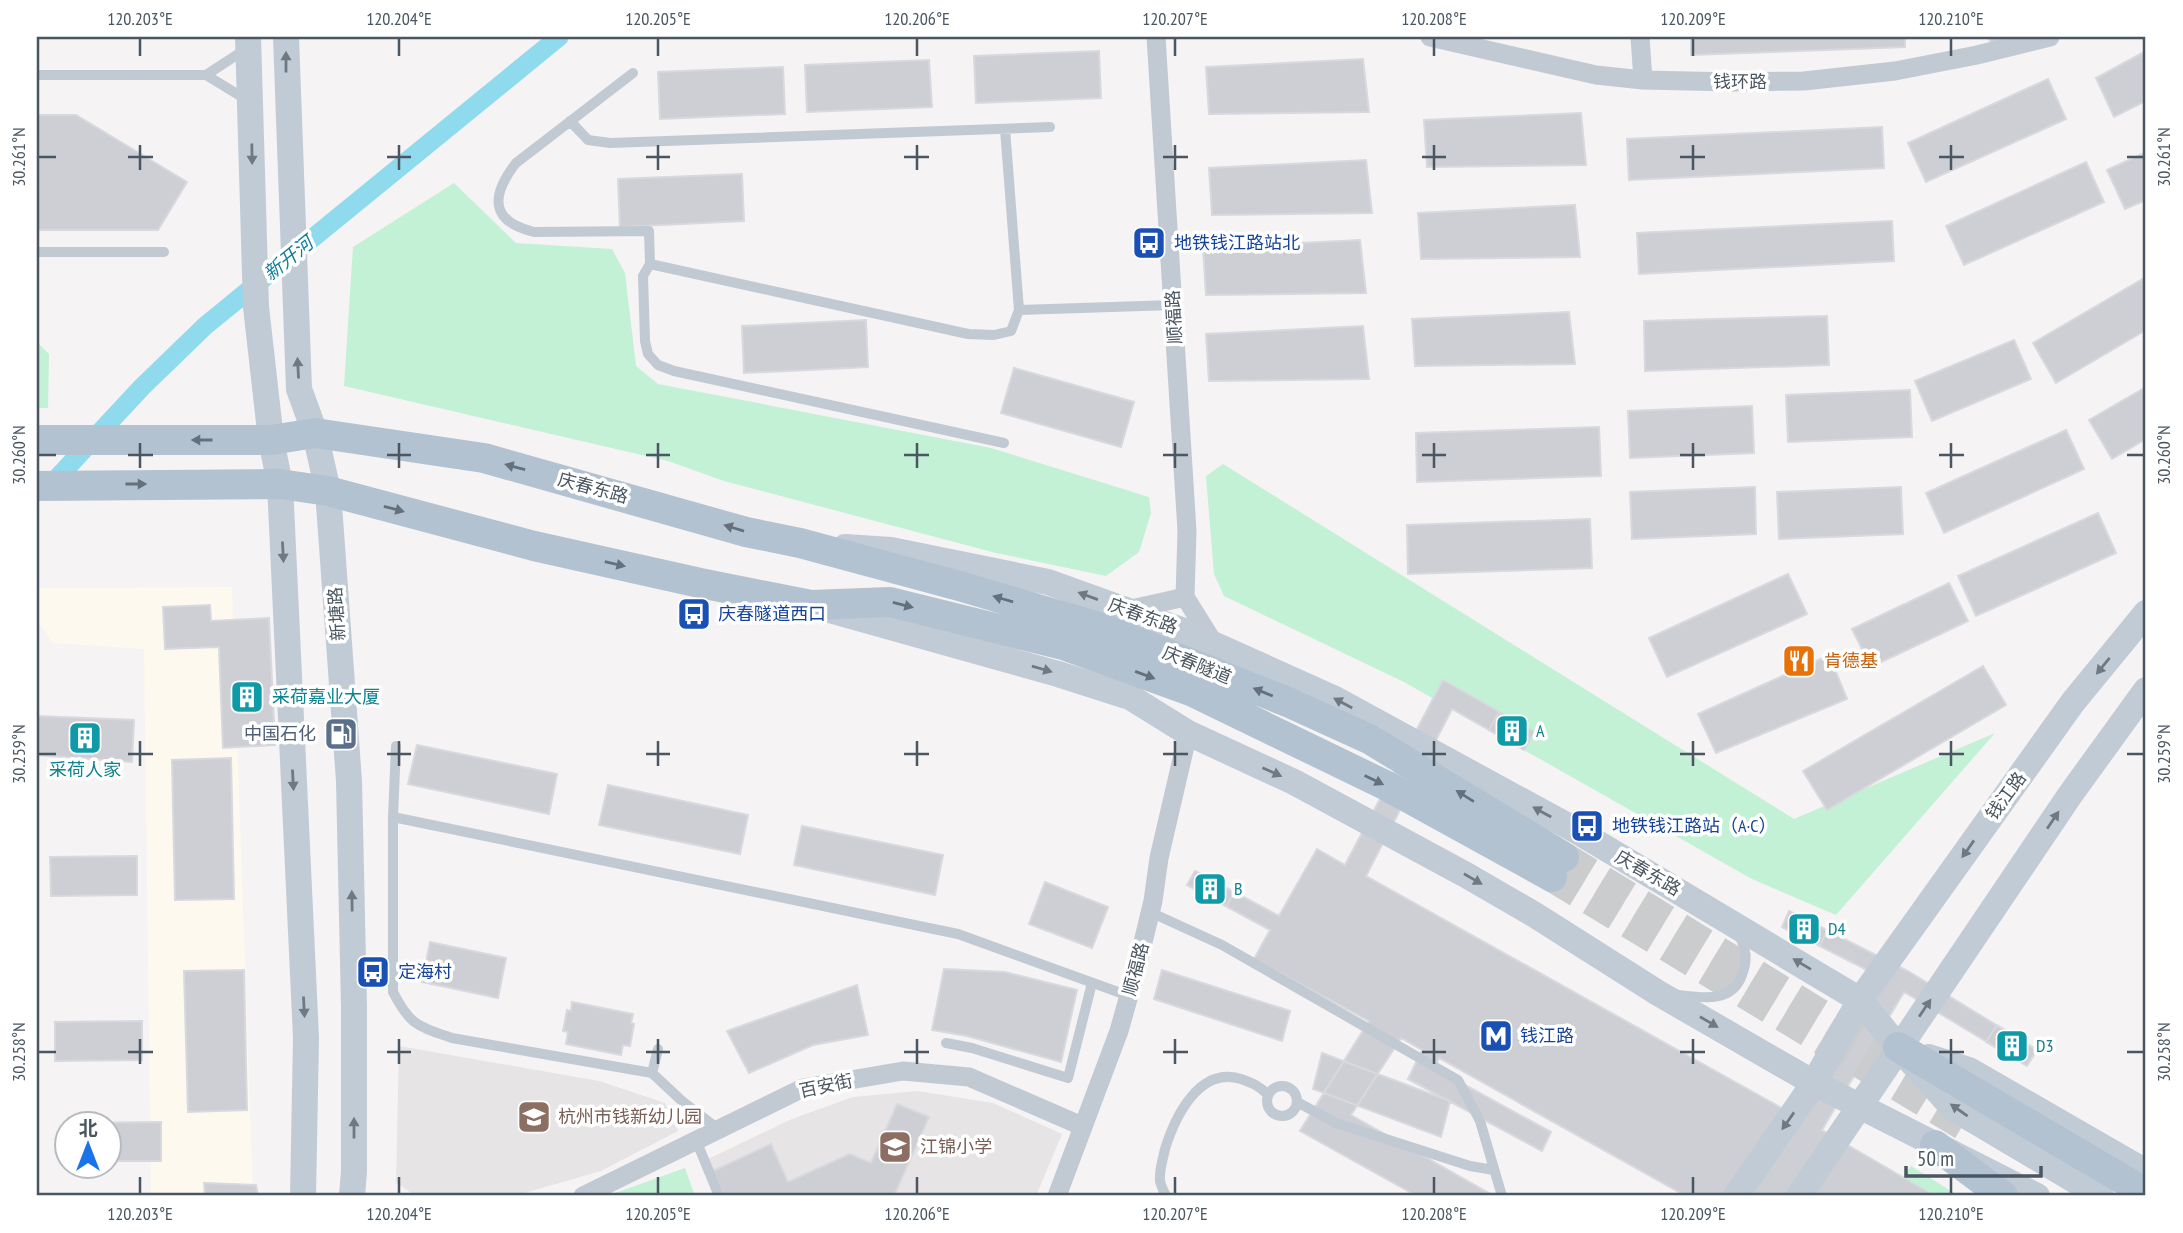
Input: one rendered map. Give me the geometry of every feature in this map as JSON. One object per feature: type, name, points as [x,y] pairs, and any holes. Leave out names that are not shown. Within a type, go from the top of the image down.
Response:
[{"type":"main road","name":"新塘路","points":[[286,37],[299,389],[315,433],[328,491],[349,781],[354,1007],[352,1196]]},
{"type":"main road","points":[[249,42],[256,307],[271,440],[280,484],[306,1038],[303,1196]]},
{"type":"main road","name":"庆春东路","points":[[47,440],[271,440],[315,433],[484,458],[746,532],[800,543],[891,550],[1048,582],[1127,610],[1184,631],[1333,698],[1577,831],[1732,922],[1860,1000],[1953,1108],[2101,1196]]},
{"type":"main road","points":[[37,486],[280,484],[328,491],[534,546],[811,605],[1058,674],[1130,697],[1188,733],[1294,782],[1397,836],[1535,915],[1658,993],[1814,1083],[2037,1196]]},
{"type":"main road","name":"庆春隧道","points":[[800,543],[1105,629],[1290,703],[1369,739],[1558,867],[1182,688],[1063,645],[890,602],[811,605]]},
{"type":"main road","name":"钱江路","points":[[1736,1196],[1814,1083],[1860,1000],[2073,702],[2146,613]]},
{"type":"main road","points":[[1799,1196],[2070,795],[2146,690]]},
{"type":"main road","points":[[1898,1047],[2144,1177]]},
{"type":"main road","points":[[1935,1145],[2003,1196]]},
{"type":"street","name":"顺福路","points":[[1156,37],[1187,531],[1185,597]]},
{"type":"street","name":"钱环路","points":[[1430,37],[1597,75],[1643,80],[1804,81],[1895,71],[2050,37]]},
{"type":"street","points":[[1640,37],[1643,80]]},
{"type":"street","points":[[1127,610],[1185,597],[1215,645]]},
{"type":"street","name":"顺福路","points":[[1057,1196],[1119,1031],[1129,996],[1150,912],[1159,858],[1188,733]]},
{"type":"street","name":"百安街","points":[[583,1196],[803,1088],[903,1071],[969,1077],[1082,1126]]},
{"type":"lane","points":[[206,75],[249,42]]},
{"type":"lane","points":[[633,73],[516,163],[501,183],[497,201],[503,214],[517,228],[534,232],[649,231],[650,264],[643,276],[645,341],[648,354],[657,365],[674,371],[1004,443]]},
{"type":"lane","points":[[37,75],[206,75],[251,102]]},
{"type":"lane","points":[[570,121],[588,139],[610,142],[1049,127]]},
{"type":"lane","points":[[650,264],[968,334],[994,335],[1011,331],[1019,310],[1005,129]]},
{"type":"lane","points":[[37,252],[164,252]]},
{"type":"lane","points":[[1019,310],[1173,305]]},
{"type":"lane","points":[[396,746],[393,817],[393,992],[405,1015],[424,1028],[452,1038],[652,1073],[718,1129]]},
{"type":"lane","points":[[393,817],[958,934],[1129,996]]},
{"type":"lane","points":[[1150,912],[1222,945],[1458,1080],[1480,1121],[1502,1196]]},
{"type":"lane","points":[[1658,993],[1708,999],[1731,993],[1745,968],[1746,951],[1732,922]]},
{"type":"lane","points":[[946,1043],[972,1048],[1068,1078],[1092,983]]},
{"type":"lane","points":[[652,1073],[658,1049]]},
{"type":"lane","points":[[1166,1196],[1160,1181],[1161,1163],[1171,1128],[1186,1101],[1217,1077],[1236,1077],[1259,1085],[1268,1095]]},
{"type":"lane","points":[[1274,1088],[1290,1088],[1296,1094],[1295,1109],[1282,1116],[1269,1109],[1268,1095],[1274,1088]]},
{"type":"lane","points":[[1297,1102],[1336,1123],[1470,1166],[1494,1170]]},
{"type":"lane","points":[[695,1139],[719,1196]]},
{"type":"shaded area","points":[[232,587],[253,1196],[151,1196],[144,649],[52,643],[37,620],[37,588]]},
{"type":"shaded area","name":"杭州市钱新幼儿园","points":[[399,1046],[599,1081],[665,1103],[678,1131],[601,1171],[514,1196],[413,1194],[396,1183]]},
{"type":"shaded area","name":"江锦小学","points":[[917,1091],[993,1103],[1062,1134],[1036,1196],[727,1196],[708,1159],[792,1119],[853,1097]]},
{"type":"green space","points":[[454,183],[516,243],[612,249],[625,273],[636,366],[658,384],[991,448],[1149,497],[1151,513],[1139,552],[1106,576],[996,553],[724,481],[668,461],[344,386],[353,247]]},
{"type":"green space","points":[[37,342],[49,354],[48,408],[37,408]]},
{"type":"green space","points":[[1223,464],[1794,819],[1995,733],[1836,915],[1752,879],[1404,682],[1224,596],[1214,574],[1206,476]]},
{"type":"green space","points":[[1911,1166],[1959,1196],[1889,1196]]},
{"type":"green space","points":[[685,1168],[695,1196],[607,1196]]},
{"type":"building","points":[[1691,37],[1905,37],[1905,47],[1691,55]]},
{"type":"building","points":[[1988,37],[2022,37],[1994,50]]},
{"type":"building","points":[[1099,51],[1101,98],[976,103],[974,56]]},
{"type":"building","points":[[2146,51],[2146,101],[2114,117],[2096,78]]},
{"type":"building","points":[[1363,59],[1369,112],[1209,114],[1206,67]]},
{"type":"building","points":[[929,60],[932,107],[807,112],[805,65]]},
{"type":"building","points":[[783,67],[785,114],[660,119],[658,72]]},
{"type":"building","points":[[2048,79],[2066,119],[1926,182],[1908,143]]},
{"type":"building","points":[[1581,113],[1586,165],[1427,167],[1424,120]]},
{"type":"building","points":[[37,115],[76,115],[187,182],[158,230],[37,230]]},
{"type":"building","points":[[1882,127],[1884,168],[1629,180],[1627,139]]},
{"type":"building","points":[[2146,152],[2146,200],[2125,209],[2107,170]]},
{"type":"building","points":[[1366,160],[1372,213],[1212,215],[1209,168]]},
{"type":"building","points":[[2086,162],[2104,202],[1964,265],[1946,226]]},
{"type":"building","points":[[742,174],[744,221],[620,227],[618,179]]},
{"type":"building","points":[[1575,205],[1580,257],[1421,259],[1418,213]]},
{"type":"building","points":[[1892,221],[1894,261],[1639,274],[1637,233]]},
{"type":"building","points":[[1360,240],[1366,293],[1206,295],[1203,248]]},
{"type":"building","points":[[2146,277],[2146,330],[2056,383],[2033,343]]},
{"type":"building","points":[[1569,312],[1575,364],[1415,366],[1412,319]]},
{"type":"building","points":[[1827,316],[1829,365],[1645,371],[1644,321]]},
{"type":"building","points":[[866,320],[868,367],[744,373],[742,326]]},
{"type":"building","points":[[1363,326],[1369,379],[1209,381],[1206,334]]},
{"type":"building","points":[[2014,340],[2031,379],[1932,421],[1915,381]]},
{"type":"building","points":[[1014,368],[1134,402],[1121,447],[1001,413]]},
{"type":"building","points":[[2146,387],[2146,439],[2112,459],[2089,420]]},
{"type":"building","points":[[1910,390],[1912,437],[1788,442],[1786,395]]},
{"type":"building","points":[[1752,406],[1754,453],[1630,458],[1628,411]]},
{"type":"building","points":[[1599,427],[1601,476],[1417,482],[1416,433]]},
{"type":"building","points":[[2066,430],[2084,469],[1944,533],[1926,493]]},
{"type":"building","points":[[1755,487],[1756,534],[1632,539],[1630,492]]},
{"type":"building","points":[[1901,487],[1903,534],[1779,539],[1777,492]]},
{"type":"building","points":[[2098,513],[2116,553],[1976,616],[1958,576]]},
{"type":"building","points":[[1590,519],[1592,568],[1408,574],[1407,525]]},
{"type":"building","points":[[1788,574],[1807,614],[1667,677],[1649,638]]},
{"type":"building","points":[[1949,583],[1968,621],[1871,667],[1852,629]]},
{"type":"building","name":"采荷嘉业大厦","points":[[210,605],[211,621],[269,618],[275,745],[223,748],[219,647],[165,649],[163,607]]},
{"type":"building","points":[[1829,655],[1847,699],[1716,753],[1698,714]]},
{"type":"building","points":[[1983,666],[2006,705],[1827,810],[1803,771]]},
{"type":"building","name":"钱江路","points":[[1443,680],[1535,732],[1524,750],[1452,709],[1366,876],[1803,1120],[1887,980],[1782,927],[1789,911],[1908,971],[2037,1050],[2027,1066],[1904,992],[1822,1130],[1935,1196],[1686,1196],[1439,1058],[1434,1068],[1551,1132],[1542,1151],[1408,1079],[1422,1050],[1401,1038],[1351,1115],[1494,1196],[1417,1196],[1300,1131],[1369,1021],[1254,959],[1270,930],[1187,885],[1195,871],[1279,916],[1317,849],[1345,865]]},
{"type":"building","name":"A","points":[[1499,712],[1535,732],[1524,750],[1489,730]]},
{"type":"building","name":"采荷人家","points":[[37,716],[134,720],[132,762],[37,755]]},
{"type":"building","points":[[417,745],[557,774],[549,814],[408,784]]},
{"type":"building","points":[[231,758],[234,899],[175,900],[172,760]]},
{"type":"building","points":[[608,785],[748,815],[740,854],[599,825]]},
{"type":"building","points":[[802,826],[943,855],[935,895],[794,865]]},
{"type":"building","points":[[137,856],[137,895],[51,896],[50,857]]},
{"type":"building","name":"B","points":[[1195,871],[1234,892],[1227,906],[1187,885]]},
{"type":"building","points":[[1045,882],[1108,907],[1092,948],[1029,924]]},
{"type":"building","name":"D4","points":[[1789,911],[1827,930],[1820,946],[1782,927]]},
{"type":"building","points":[[430,942],[506,958],[498,998],[422,982]]},
{"type":"building","points":[[944,969],[1005,972],[1077,990],[1061,1062],[967,1036],[932,1030]]},
{"type":"building","points":[[244,970],[247,1110],[188,1112],[184,971]]},
{"type":"building","points":[[1162,970],[1290,1011],[1282,1041],[1154,999]]},
{"type":"building","points":[[857,985],[868,1035],[813,1045],[749,1073],[727,1031]]},
{"type":"building","points":[[572,1002],[633,1014],[630,1046],[623,1045],[621,1055],[566,1044],[568,1032],[563,1031],[567,1010],[571,1011]]},
{"type":"building","points":[[142,1021],[142,1060],[55,1061],[55,1022]]},
{"type":"building","name":"D3","points":[[1997,1025],[2037,1050],[2027,1066],[1986,1042]]},
{"type":"building","points":[[1322,1053],[1450,1101],[1441,1137],[1313,1089]]},
{"type":"building","points":[[897,1104],[929,1117],[894,1196],[724,1196],[713,1171],[771,1144],[788,1182],[850,1154],[871,1163]]},
{"type":"building","points":[[122,1122],[161,1122],[161,1161],[122,1161]]},
{"type":"building","points":[[204,1183],[256,1185],[258,1196],[205,1196]]},
{"type":"waterway","name":"新开河","points":[[46,490],[142,387],[205,326],[559,37]]},
{"type":"tunnel","points":[[1564,857],[1915,1072]]},
{"type":"tunnel","points":[[1552,877],[1971,1130]]},
{"type":"place","name":"地铁钱江路站北","points":[[1149,243]]},
{"type":"place","name":"庆春隧道西口","points":[[694,614]]},
{"type":"place","name":"肯德基","points":[[1799,661]]},
{"type":"place","name":"采荷嘉业大厦","points":[[247,697]]},
{"type":"place","name":"A","points":[[1512,731]]},
{"type":"place","name":"中国石化","points":[[341,734]]},
{"type":"place","name":"采荷人家","points":[[85,738]]},
{"type":"place","name":"地铁钱江路站（A·C）","points":[[1587,826]]},
{"type":"place","name":"B","points":[[1210,889]]},
{"type":"place","name":"D4","points":[[1804,929]]},
{"type":"place","name":"定海村","points":[[373,972]]},
{"type":"place","name":"钱江路","points":[[1496,1036]]},
{"type":"place","name":"D3","points":[[2012,1046]]},
{"type":"place","name":"杭州市钱新幼儿园","points":[[534,1117]]},
{"type":"place","name":"江锦小学","points":[[895,1147]]}]
